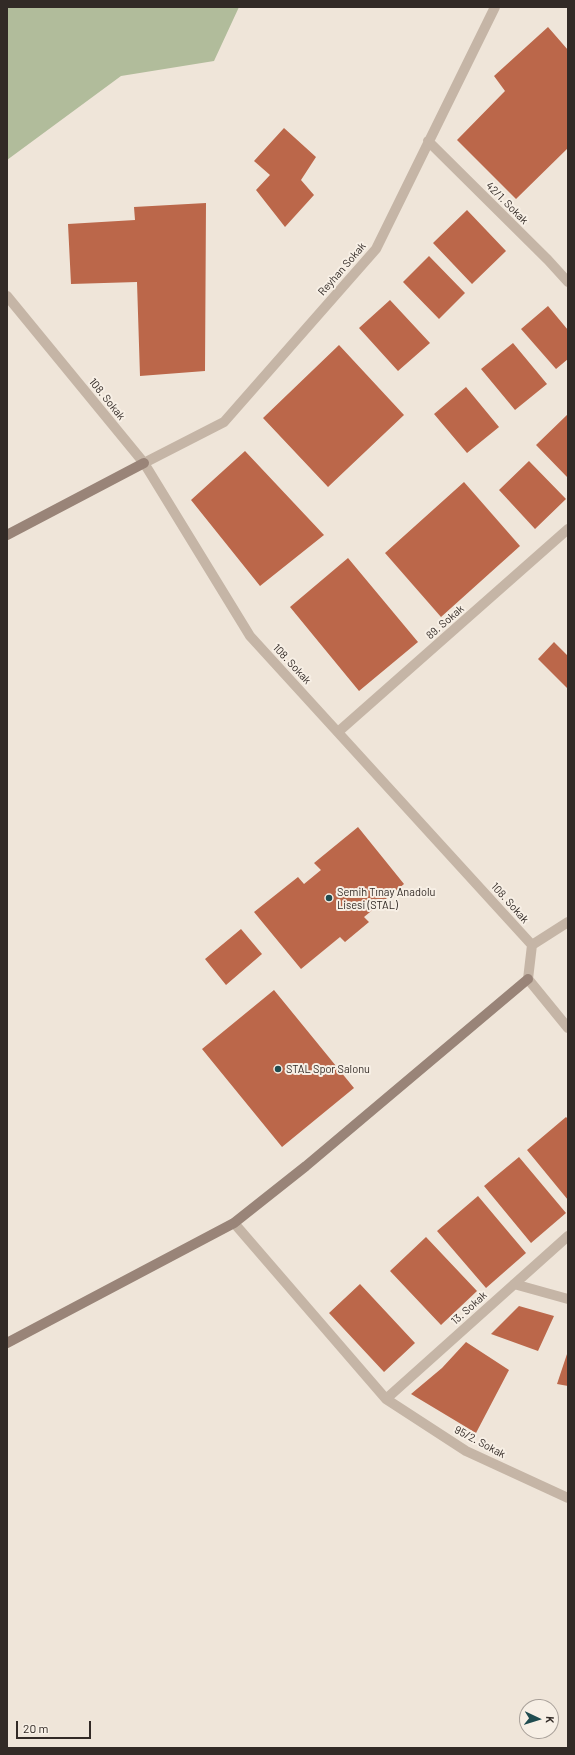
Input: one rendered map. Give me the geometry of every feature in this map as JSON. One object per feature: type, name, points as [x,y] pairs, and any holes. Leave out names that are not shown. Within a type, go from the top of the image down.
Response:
[{"type":"street","name":"Reyhan Sokak","points":[[144,463],[224,422],[376,249],[495,7]]},
{"type":"street","name":"42/1. Sokak","points":[[428,141],[548,260],[568,282]]},
{"type":"street","name":"108. Sokak","points":[[7,296],[144,463],[250,636],[532,945]]},
{"type":"street","points":[[7,535],[144,463]]},
{"type":"street","name":"89. Sokak","points":[[338,732],[567,531]]},
{"type":"street","points":[[7,1343],[234,1223],[306,1166],[528,979],[532,945],[568,922]]},
{"type":"street","points":[[528,979],[568,1028]]},
{"type":"street","name":"95/2. Sokak","points":[[234,1223],[386,1399],[466,1451],[568,1498]]},
{"type":"street","name":"13. Sokak","points":[[386,1399],[568,1236]]},
{"type":"street","points":[[514,1284],[568,1299]]},
{"type":"green space","points":[[7,7],[239,7],[214,61],[121,76],[7,160]]},
{"type":"building","points":[[548,27],[568,50],[568,148],[516,199],[457,140],[505,91],[494,76]]},
{"type":"building","points":[[284,128],[316,157],[301,180],[314,195],[285,227],[256,190],[270,175],[254,161]]},
{"type":"building","points":[[206,203],[205,371],[140,376],[137,282],[71,284],[68,224],[135,220],[134,207]]},
{"type":"building","points":[[467,210],[506,251],[472,284],[433,243]]},
{"type":"building","points":[[429,256],[465,293],[439,319],[403,282]]},
{"type":"building","points":[[390,300],[430,343],[398,371],[359,328]]},
{"type":"building","points":[[548,306],[568,330],[568,359],[556,369],[521,329]]},
{"type":"building","points":[[513,343],[547,384],[515,410],[481,369]]},
{"type":"building","points":[[339,345],[404,415],[328,487],[263,418]]},
{"type":"building","points":[[466,387],[499,427],[467,453],[434,414]]},
{"type":"building","points":[[568,414],[568,478],[536,445]]},
{"type":"building","points":[[245,451],[324,535],[260,586],[191,500]]},
{"type":"building","points":[[529,461],[566,499],[535,529],[499,490]]},
{"type":"building","points":[[464,482],[520,546],[441,617],[385,553]]},
{"type":"building","points":[[348,558],[418,642],[359,691],[290,607]]},
{"type":"building","points":[[554,642],[568,656],[568,689],[538,659]]},
{"type":"building","name":"Semih Tınay Anadolu Lisesi (STAL)","points":[[358,827],[404,884],[364,917],[369,922],[345,942],[340,937],[301,969],[254,912],[298,877],[304,884],[321,870],[314,863]]},
{"type":"building","points":[[241,929],[262,954],[226,985],[205,959]]},
{"type":"building","name":"STAL Spor Salonu","points":[[274,990],[354,1088],[282,1147],[202,1049]]},
{"type":"building","points":[[566,1117],[568,1119],[568,1200],[527,1150]]},
{"type":"building","points":[[519,1157],[566,1213],[531,1243],[484,1186]]},
{"type":"building","points":[[478,1196],[526,1253],[486,1288],[437,1231]]},
{"type":"building","points":[[426,1237],[477,1291],[441,1325],[390,1271]]},
{"type":"building","points":[[360,1284],[415,1343],[384,1372],[329,1313]]},
{"type":"building","points":[[519,1306],[554,1316],[538,1351],[491,1334]]},
{"type":"building","points":[[466,1342],[509,1370],[476,1433],[411,1394],[442,1368]]},
{"type":"building","points":[[568,1351],[568,1386],[557,1384]]},
{"type":"place","name":"Semih Tınay Anadolu Lisesi (STAL)","points":[[329,898]]},
{"type":"place","name":"STAL Spor Salonu","points":[[278,1069]]}]
